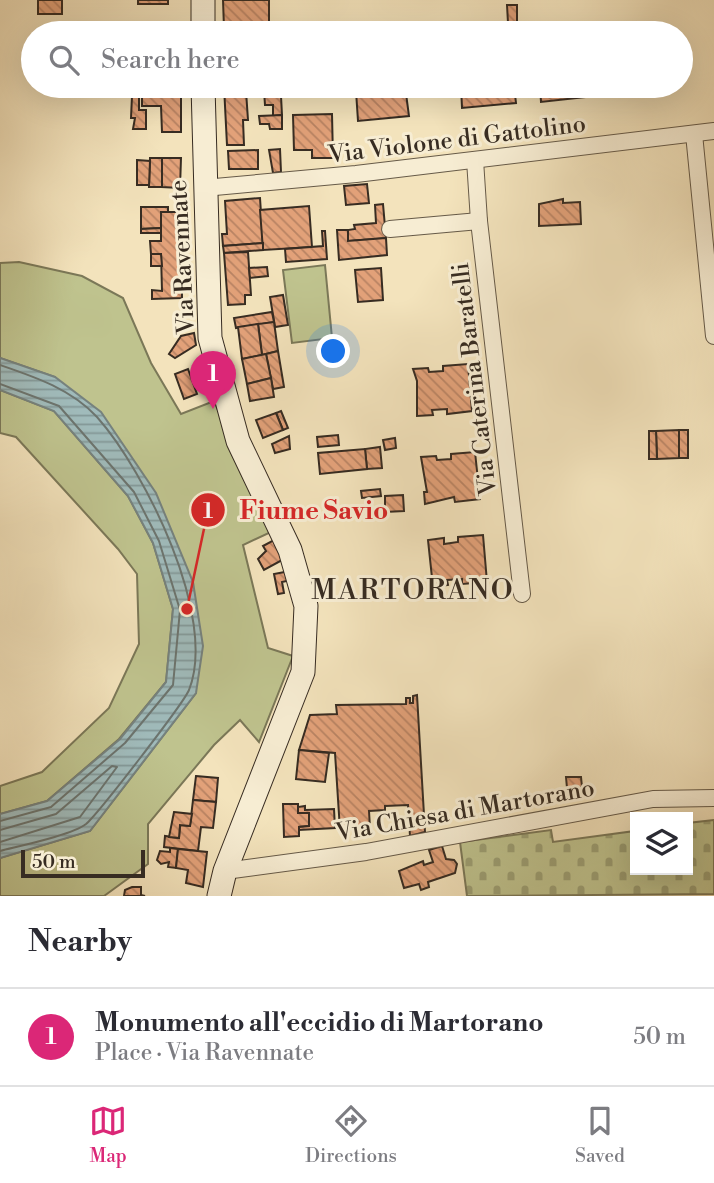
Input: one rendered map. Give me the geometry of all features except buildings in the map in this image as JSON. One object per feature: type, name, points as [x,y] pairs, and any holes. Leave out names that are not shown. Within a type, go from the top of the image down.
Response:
[{"type":"main road","points":[[203,0],[203,21]]},
{"type":"main road","name":"Via Ravennate","points":[[204,98],[204,188],[210,338],[239,441],[290,550],[306,606],[303,672],[225,871],[219,896]]},
{"type":"street","name":"Via Violone di Gattolino","points":[[204,188],[475,160],[714,131]]},
{"type":"street","points":[[694,134],[714,336]]},
{"type":"street","name":"Via Caterina Baratelli","points":[[475,160],[479,221],[522,593]]},
{"type":"street","points":[[390,229],[479,221]]},
{"type":"street","name":"Via Chiesa di Martorano","points":[[225,871],[366,852],[653,799],[714,798]]},
{"type":"green space","points":[[19,262],[82,276],[123,298],[151,363],[181,414],[214,401],[271,532],[243,545],[268,648],[293,656],[259,742],[240,720],[214,745],[148,824],[148,864],[104,896],[0,896],[0,858],[90,831],[196,693],[193,582],[55,377],[0,358],[0,263]]},
{"type":"green space","points":[[325,265],[332,338],[292,343],[283,270]]},
{"type":"green space","points":[[0,390],[54,411],[128,496],[153,543],[173,609],[166,682],[119,739],[47,801],[0,814],[0,786],[42,772],[109,708],[139,644],[137,574],[118,549],[16,437],[0,433]]},
{"type":"green space","points":[[714,820],[714,894],[467,896],[460,842],[551,830],[553,842],[630,832],[630,875],[693,875],[693,822]]},
{"type":"water","points":[[0,358],[55,377],[101,412],[156,493],[193,582],[203,646],[196,693],[90,831],[0,858],[0,814],[47,801],[120,739],[166,682],[173,609],[153,543],[128,496],[54,411],[0,390]]},
{"type":"place","name":"Monumento all'eccidio di Martorano","points":[[213,409]]},
{"type":"place","name":"Fiume Savio","points":[[187,609]]},
{"type":"district","name":"MARTORANO","points":[[413,589]]}]
